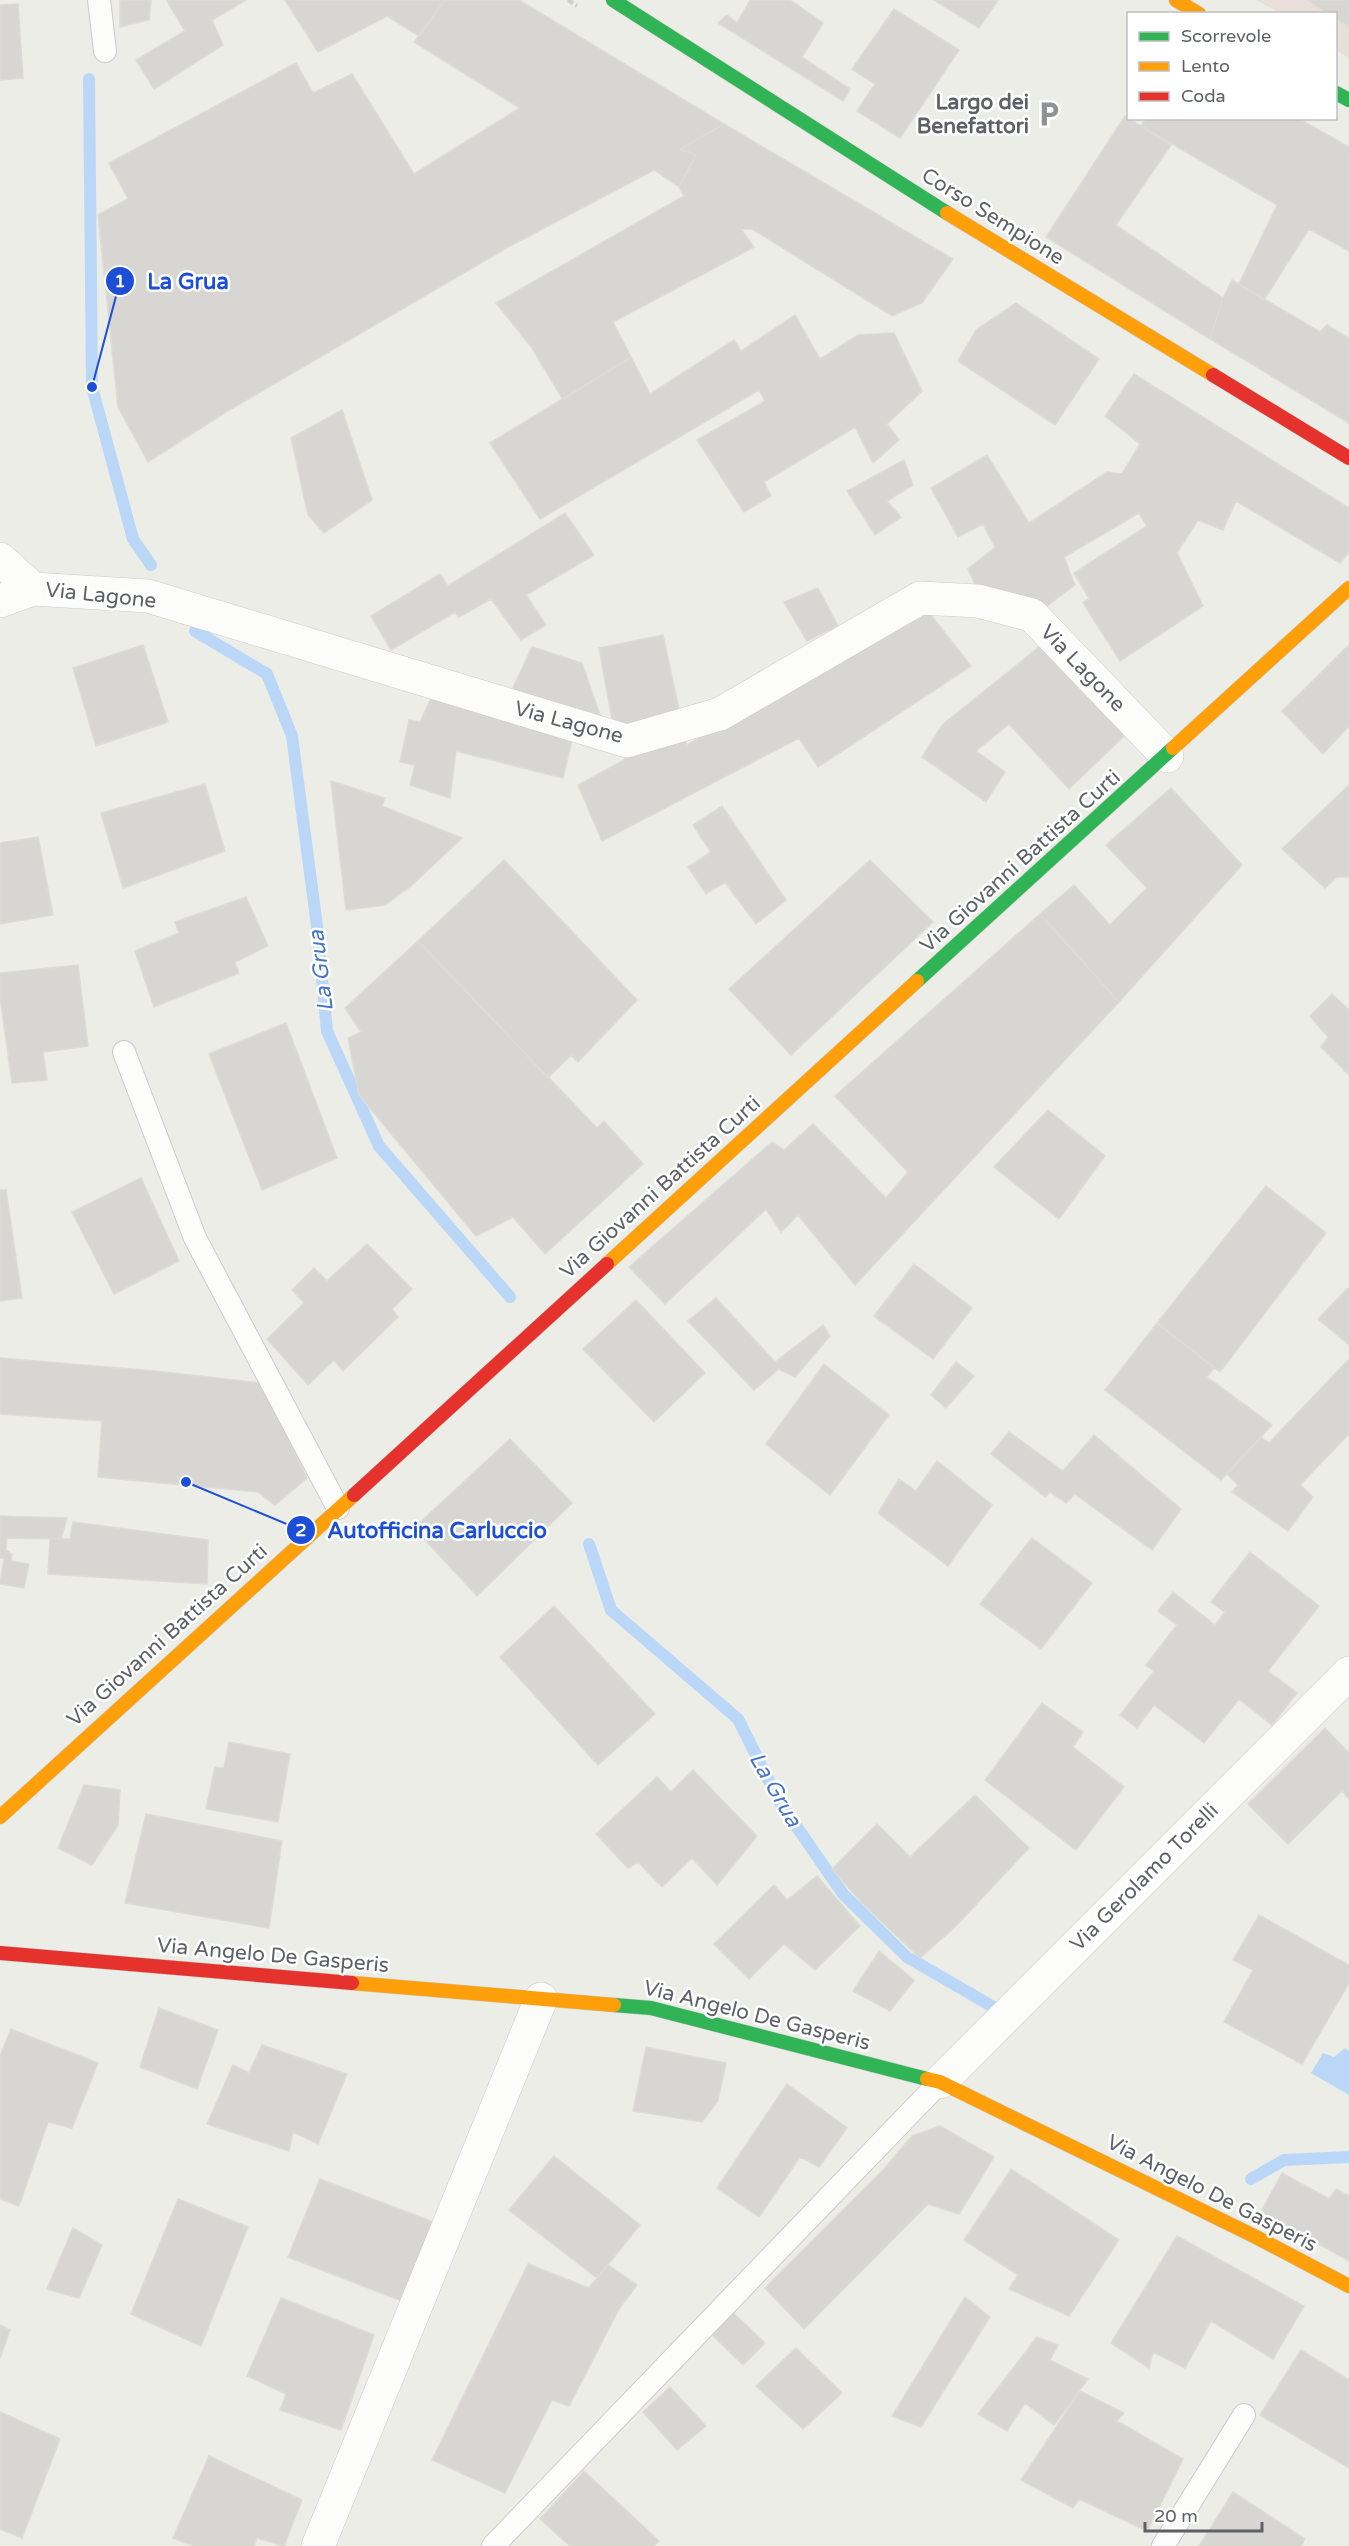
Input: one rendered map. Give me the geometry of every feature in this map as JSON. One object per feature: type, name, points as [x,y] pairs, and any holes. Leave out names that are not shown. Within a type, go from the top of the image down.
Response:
[{"type":"street","points":[[1176,0],[1196,12]]},
{"type":"street","name":"Corso Sempione","points":[[615,1],[969,227],[1349,458]]},
{"type":"street","points":[[0,559],[33,589]]},
{"type":"street","name":"Via Giovanni Battista Curti","points":[[0,1817],[1349,588]]},
{"type":"street","name":"Via Lagone","points":[[0,601],[33,589],[148,596],[627,741],[720,714],[920,598],[978,601],[1032,615],[1167,756]]},
{"type":"street","name":"Via Gerolamo Torelli","points":[[940,2082],[1349,1672]]},
{"type":"street","name":"Via Angelo De Gasperis","points":[[0,1953],[651,2008],[940,2082],[1256,2237],[1349,2286]]},
{"type":"street","points":[[318,2546],[541,1999]]},
{"type":"lane","points":[[99,0],[105,51]]},
{"type":"lane","points":[[124,1052],[195,1238],[338,1508]]},
{"type":"lane","points":[[493,2546],[940,2082]]},
{"type":"lane","points":[[1163,2546],[1244,2415]]},
{"type":"shaded area","points":[[1256,0],[1349,0],[1349,59],[1337,51],[1337,12],[1278,12]]},
{"type":"water","points":[[1345,2048],[1349,2051],[1349,2095],[1311,2073],[1323,2053],[1334,2057]]},
{"type":"building","points":[[120,0],[151,0],[149,20],[120,27]]},
{"type":"building","points":[[246,0],[212,20],[223,45],[154,89],[136,60],[185,31],[167,1]]},
{"type":"building","points":[[285,0],[445,0],[419,36],[387,16],[318,52]]},
{"type":"building","points":[[445,0],[519,0],[724,124],[680,149],[696,155],[679,187],[654,170],[510,246],[226,412],[148,462],[118,407],[98,215],[128,199],[109,163],[296,63],[313,93],[352,74],[414,174],[520,108],[414,42]]},
{"type":"building","points":[[750,0],[790,0],[823,23],[802,57],[850,89],[843,101],[718,23],[727,15],[737,23]]},
{"type":"building","points":[[934,0],[998,0],[979,28]]},
{"type":"building","points":[[1307,0],[1349,0],[1349,27],[1337,19],[1337,12],[1325,12]]},
{"type":"building","points":[[18,4],[23,78],[0,80],[0,5]]},
{"type":"building","points":[[894,9],[959,50],[900,138],[857,111],[875,84],[852,69]]},
{"type":"building","points":[[1125,116],[1127,120],[1131,120],[1171,145],[1116,225],[1223,298],[1210,339],[1046,237]]},
{"type":"building","points":[[1145,120],[1302,120],[1349,147],[1349,251],[1309,229],[1264,300],[1239,284],[1277,205],[1141,126]]},
{"type":"building","points":[[724,124],[953,259],[922,303],[892,316],[752,229],[741,229],[754,247],[613,322],[631,357],[563,400],[532,348],[496,303],[684,196],[679,187],[696,155],[680,149]]},
{"type":"building","points":[[1232,280],[1320,332],[1327,325],[1349,338],[1349,423],[1210,339],[1223,298]]},
{"type":"building","points":[[1016,303],[1099,359],[1055,425],[958,361],[976,330]]},
{"type":"building","points":[[795,315],[820,359],[858,335],[894,333],[922,391],[887,424],[899,440],[873,463],[855,427],[764,482],[771,496],[744,512],[697,440],[765,401],[759,390],[540,519],[490,443],[631,357],[650,394],[734,340],[741,351]]},
{"type":"building","points":[[1134,374],[1349,508],[1349,552],[1340,563],[1236,501],[1223,530],[1198,520],[1177,553],[1203,606],[1120,661],[1083,603],[1089,598],[1074,573],[1147,526],[1139,513],[1064,557],[1075,585],[1043,609],[979,593],[968,569],[995,547],[983,524],[958,537],[931,488],[987,455],[1029,523],[1107,472],[1122,474],[1140,444],[1105,416]]},
{"type":"building","points":[[342,410],[372,500],[324,533],[308,515],[291,438]]},
{"type":"building","points":[[904,460],[913,485],[887,501],[901,517],[875,535],[847,491]]},
{"type":"building","points":[[565,513],[594,555],[526,595],[546,625],[521,640],[491,599],[459,617],[455,612],[391,650],[371,616],[440,574],[448,586]]},
{"type":"building","points":[[818,588],[838,626],[807,641],[784,602]]},
{"type":"building","points":[[924,606],[971,666],[818,767],[799,738],[602,841],[578,785],[624,760],[628,749],[681,731],[687,745]]},
{"type":"building","points":[[663,635],[679,709],[614,730],[599,648]]},
{"type":"building","points":[[143,645],[168,722],[96,746],[73,668]]},
{"type":"building","points":[[1349,645],[1349,726],[1323,754],[1282,711]]},
{"type":"building","points":[[532,647],[582,663],[600,715],[511,692]]},
{"type":"building","points":[[1039,647],[1125,735],[1069,789],[1009,724],[976,751],[1005,772],[986,802],[922,757],[942,725]]},
{"type":"building","points":[[435,690],[574,732],[563,778],[456,751],[450,798],[410,785],[415,765],[400,762],[409,720],[420,722]]},
{"type":"building","points":[[331,781],[385,798],[382,806],[462,838],[411,886],[385,905],[346,910]]},
{"type":"building","points":[[205,784],[225,851],[123,888],[101,813]]},
{"type":"building","points":[[1349,785],[1349,877],[1337,877],[1325,888],[1282,849]]},
{"type":"building","points":[[1171,788],[1242,865],[1119,1002],[1040,914],[1074,885],[1110,925],[1147,888],[1106,845]]},
{"type":"building","points":[[722,806],[786,900],[756,924],[725,882],[706,894],[688,867],[711,852],[693,825]]},
{"type":"building","points":[[38,837],[53,915],[0,924],[0,843]]},
{"type":"building","points":[[504,860],[637,1000],[578,1062],[571,1055],[548,1078],[418,941]]},
{"type":"building","points":[[870,860],[933,922],[791,1055],[729,989]]},
{"type":"building","points":[[246,897],[268,946],[235,962],[239,973],[154,1007],[135,951],[179,933],[175,922]]},
{"type":"building","points":[[1040,914],[1119,1002],[855,1285],[798,1215],[781,1232],[766,1209],[665,1304],[629,1267],[772,1142],[784,1150],[813,1124],[886,1198],[908,1172],[835,1096]]},
{"type":"building","points":[[418,941],[597,1128],[604,1121],[643,1164],[545,1254],[513,1217],[476,1236],[359,1095],[348,1038],[361,1032],[345,1008]]},
{"type":"building","points":[[78,965],[88,1046],[43,1052],[47,1080],[12,1083],[0,997],[0,973]]},
{"type":"building","points":[[1332,994],[1349,1010],[1349,1075],[1321,1047],[1328,1037],[1310,1016]]},
{"type":"building","points":[[286,1023],[337,1158],[262,1190],[209,1054]]},
{"type":"building","points":[[1048,1110],[1105,1156],[1059,1219],[994,1167]]},
{"type":"building","points":[[141,1178],[179,1261],[114,1294],[72,1212]]},
{"type":"building","points":[[1266,1186],[1326,1233],[1220,1372],[1157,1323]]},
{"type":"building","points":[[0,1190],[6,1190],[22,1298],[0,1301]]},
{"type":"building","points":[[367,1244],[412,1289],[392,1309],[398,1317],[343,1371],[334,1360],[308,1385],[267,1339],[304,1303],[292,1290],[314,1268],[327,1281]]},
{"type":"building","points":[[914,1264],[972,1308],[933,1359],[874,1316]]},
{"type":"building","points":[[1349,1289],[1349,1345],[1318,1319]]},
{"type":"building","points":[[716,1298],[775,1362],[823,1325],[830,1336],[795,1377],[779,1369],[754,1390],[688,1321]]},
{"type":"building","points":[[636,1300],[705,1373],[654,1422],[583,1349]]},
{"type":"building","points":[[1157,1323],[1214,1368],[1207,1377],[1272,1425],[1221,1480],[1105,1390]]},
{"type":"building","points":[[0,1358],[155,1371],[261,1383],[307,1478],[275,1505],[258,1492],[98,1477],[102,1421],[0,1414]]},
{"type":"building","points":[[1349,1359],[1349,1434],[1300,1485],[1313,1497],[1288,1531],[1232,1492],[1238,1485],[1227,1474],[1261,1437],[1269,1443]]},
{"type":"building","points":[[956,1362],[974,1376],[946,1408],[931,1395]]},
{"type":"building","points":[[824,1364],[889,1415],[830,1495],[766,1444]]},
{"type":"building","points":[[1009,1432],[1063,1471],[1094,1435],[1181,1509],[1152,1550],[1075,1494],[1066,1503],[1050,1492],[1045,1497],[991,1454]]},
{"type":"building","points":[[510,1439],[572,1503],[477,1596],[414,1528]]},
{"type":"building","points":[[937,1461],[992,1505],[948,1566],[878,1513],[899,1479],[916,1491]]},
{"type":"building","points":[[0,1516],[67,1518],[61,1539],[7,1538],[6,1550],[12,1554],[11,1561],[29,1564],[24,1588],[0,1584],[4,1558],[0,1558]]},
{"type":"building","points":[[73,1522],[208,1540],[207,1584],[48,1574],[50,1539],[70,1539]]},
{"type":"building","points":[[1032,1538],[1092,1583],[1041,1649],[980,1604]]},
{"type":"building","points":[[1250,1552],[1319,1606],[1268,1671],[1297,1693],[1272,1725],[1239,1699],[1204,1743],[1154,1705],[1137,1728],[1120,1715],[1154,1671],[1146,1665],[1177,1625],[1158,1611],[1173,1592],[1215,1625],[1225,1612],[1211,1602]]},
{"type":"building","points":[[554,1606],[655,1714],[598,1765],[500,1657]]},
{"type":"building","points":[[1042,1703],[1083,1732],[1073,1747],[1124,1787],[1076,1850],[985,1780]]},
{"type":"building","points":[[1325,1728],[1349,1753],[1349,1799],[1342,1791],[1288,1844],[1248,1804]]},
{"type":"building","points":[[229,1742],[290,1754],[278,1822],[206,1809],[215,1767],[224,1768]]},
{"type":"building","points":[[693,1770],[757,1836],[717,1885],[692,1858],[662,1887],[638,1862],[628,1868],[596,1834],[657,1777],[671,1792]]},
{"type":"building","points":[[84,1785],[120,1790],[118,1825],[92,1865],[58,1848]]},
{"type":"building","points":[[975,1795],[1029,1848],[955,1927],[920,1958],[862,1903],[832,1869],[877,1824],[910,1857]]},
{"type":"building","points":[[146,1814],[282,1841],[269,1928],[125,1903]]},
{"type":"building","points":[[817,1876],[860,1926],[815,1970],[784,1944],[749,1979],[714,1944],[774,1885],[787,1900]]},
{"type":"building","points":[[1259,1915],[1349,1965],[1349,1983],[1302,2064],[1224,2022],[1253,1970],[1233,1960]]},
{"type":"building","points":[[879,1951],[914,1980],[890,2011],[853,1991]]},
{"type":"building","points":[[159,2008],[218,2030],[197,2089],[140,2067]]},
{"type":"building","points":[[11,2029],[98,2063],[72,2128],[48,2122],[19,2206],[0,2199],[0,2056]]},
{"type":"building","points":[[262,2045],[347,2074],[318,2144],[293,2132],[289,2151],[207,2124],[233,2065],[249,2073]]},
{"type":"building","points":[[646,2047],[726,2063],[718,2101],[702,2122],[633,2111]]},
{"type":"building","points":[[787,2084],[847,2128],[819,2167],[800,2157],[759,2217],[717,2188]]},
{"type":"building","points":[[940,2126],[994,2157],[959,2214],[928,2204],[804,2329],[765,2288],[883,2170],[912,2136]]},
{"type":"building","points":[[554,2156],[640,2225],[597,2278],[509,2210]]},
{"type":"building","points":[[1011,2169],[1119,2240],[1069,2316],[1009,2289],[1018,2275],[964,2240]]},
{"type":"building","points":[[1282,2173],[1329,2199],[1336,2189],[1349,2196],[1349,2261],[1261,2212]]},
{"type":"building","points":[[320,2179],[436,2223],[407,2303],[288,2257]]},
{"type":"building","points":[[178,2199],[248,2227],[201,2346],[131,2314]]},
{"type":"building","points":[[73,2228],[102,2245],[79,2298],[47,2289]]},
{"type":"building","points":[[1177,2236],[1304,2306],[1273,2359],[1211,2321],[1185,2368],[1153,2352],[1149,2368],[1111,2343]]},
{"type":"building","points":[[528,2264],[589,2288],[608,2265],[637,2285],[619,2309],[569,2406],[552,2400],[505,2493],[432,2460]]},
{"type":"building","points":[[965,2297],[990,2317],[921,2427],[892,2416]]},
{"type":"building","points":[[281,2298],[374,2335],[341,2430],[280,2410],[286,2394],[247,2376]]},
{"type":"building","points":[[727,2307],[765,2343],[743,2365],[707,2330]]},
{"type":"building","points":[[0,2325],[10,2330],[0,2358]]},
{"type":"building","points":[[1037,2337],[1058,2345],[1050,2360],[1088,2379],[1054,2425],[1025,2403],[1007,2431],[978,2414]]},
{"type":"building","points":[[796,2348],[842,2393],[803,2429],[756,2386]]},
{"type":"building","points":[[1301,2350],[1349,2380],[1349,2468],[1260,2415]]},
{"type":"building","points":[[670,2387],[706,2426],[677,2450],[643,2412]]},
{"type":"building","points":[[1080,2391],[1124,2413],[1117,2421],[1183,2459],[1147,2531],[1079,2499],[1073,2508],[1021,2480]]},
{"type":"building","points":[[0,2412],[60,2439],[22,2538],[0,2529]]},
{"type":"building","points":[[209,2456],[302,2500],[284,2546],[257,2538],[254,2546],[194,2546],[173,2538]]},
{"type":"building","points":[[584,2471],[659,2541],[654,2546],[570,2546],[540,2519]]},
{"type":"building","points":[[1233,2492],[1305,2539],[1301,2546],[1199,2546]]},
{"type":"waterway","name":"La Grua","points":[[89,79],[92,387],[133,539],[151,565]]},
{"type":"waterway","name":"La Grua","points":[[195,631],[267,674],[292,736],[317,926],[327,1031],[379,1146],[510,1297]]},
{"type":"waterway","name":"La Grua","points":[[589,1544],[611,1610],[738,1719],[779,1801],[843,1894],[907,1957],[995,2008]]},
{"type":"waterway","name":"La Grua","points":[[1251,2179],[1284,2160],[1349,2157]]},
{"type":"traffic: fast","points":[[613,0],[947,213]]},
{"type":"traffic: fast","points":[[1337,94],[1349,100]]},
{"type":"traffic: fast","points":[[917,981],[1173,748]]},
{"type":"traffic: fast","points":[[614,2005],[651,2008],[927,2079]]},
{"type":"traffic: slow","points":[[1176,0],[1196,12]]},
{"type":"traffic: slow","points":[[947,213],[1213,375]]},
{"type":"traffic: slow","points":[[1173,748],[1349,588]]},
{"type":"traffic: slow","points":[[607,1264],[917,981]]},
{"type":"traffic: slow","points":[[0,1817],[354,1495]]},
{"type":"traffic: slow","points":[[352,1983],[614,2005]]},
{"type":"traffic: slow","points":[[927,2079],[940,2082],[1256,2237],[1349,2286]]},
{"type":"traffic: jam","points":[[1213,375],[1349,458]]},
{"type":"traffic: jam","points":[[354,1495],[607,1264]]},
{"type":"traffic: jam","points":[[0,1953],[352,1983]]},
{"type":"place","name":"Largo dei Benefattori","points":[[1049,114]]},
{"type":"place","name":"La Grua","points":[[92,387]]},
{"type":"place","name":"Autofficina Carluccio","points":[[186,1482]]}]
